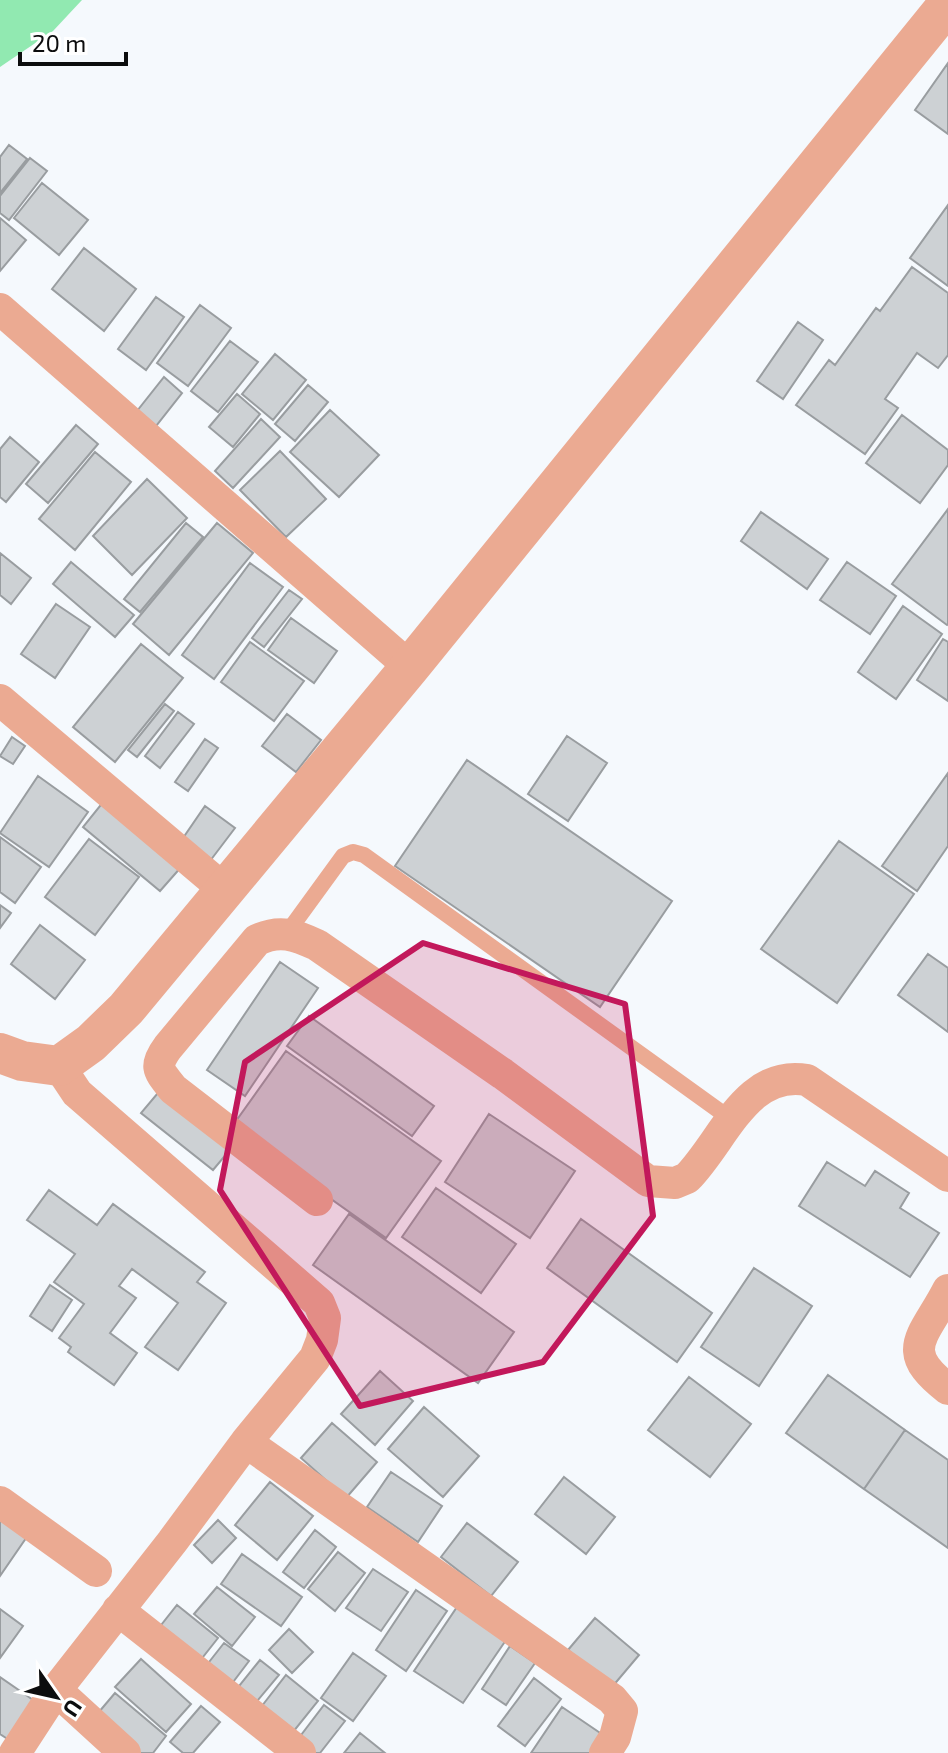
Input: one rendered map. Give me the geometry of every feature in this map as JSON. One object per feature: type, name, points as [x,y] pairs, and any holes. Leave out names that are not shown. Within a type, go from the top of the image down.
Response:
[{"type":"street","points":[[0,1053],[22,1061],[59,1066],[91,1043],[126,1009],[410,667],[948,4]]},
{"type":"street","points":[[1,311],[410,667]]},
{"type":"street","points":[[0,700],[225,890]]},
{"type":"street","points":[[317,1200],[173,1089],[160,1072],[159,1059],[168,1047],[257,940],[272,933],[287,933],[317,945],[503,1074],[648,1181],[675,1183],[687,1178],[762,1087],[792,1077],[807,1080],[948,1176]]},
{"type":"street","points":[[15,1753],[56,1690],[246,1442],[315,1358],[322,1340],[325,1318],[319,1303],[77,1093],[59,1066]]},
{"type":"street","points":[[948,1290],[920,1341],[918,1356],[924,1368],[948,1389]]},
{"type":"street","points":[[246,1442],[612,1699],[622,1711],[615,1737],[605,1753]]},
{"type":"street","points":[[0,1502],[96,1571]]},
{"type":"street","points":[[118,1610],[300,1753]]},
{"type":"street","points":[[56,1690],[125,1753]]},
{"type":"lane","points":[[287,933],[343,856],[358,852],[732,1120]]},
{"type":"highlighted area","points":[[423,943],[625,1004],[653,1216],[543,1362],[360,1406],[220,1190],[245,1062]]},
{"type":"green space","points":[[0,0],[82,0],[53,31],[0,67]]},
{"type":"building","points":[[948,63],[948,134],[915,110]]},
{"type":"building","points":[[9,145],[27,159],[0,193],[0,157]]},
{"type":"building","points":[[30,158],[47,171],[9,220],[0,213],[0,196]]},
{"type":"building","points":[[42,183],[88,220],[59,255],[14,218]]},
{"type":"building","points":[[948,205],[948,286],[910,258]]},
{"type":"building","points":[[0,218],[26,240],[0,271]]},
{"type":"building","points":[[84,248],[136,289],[104,331],[52,289]]},
{"type":"building","points":[[912,267],[948,293],[948,355],[938,368],[917,353],[885,399],[898,408],[865,454],[796,405],[829,360],[835,365],[876,308],[880,311]]},
{"type":"building","points":[[156,297],[184,317],[146,370],[118,349]]},
{"type":"building","points":[[200,305],[231,328],[188,386],[157,363]]},
{"type":"building","points":[[798,322],[823,340],[783,399],[757,381]]},
{"type":"building","points":[[230,341],[258,362],[218,412],[191,391]]},
{"type":"building","points":[[275,354],[306,380],[273,420],[242,394]]},
{"type":"building","points":[[164,377],[182,393],[156,426],[137,411]]},
{"type":"building","points":[[308,385],[328,402],[295,441],[275,424]]},
{"type":"building","points":[[237,394],[260,414],[233,447],[209,427]]},
{"type":"building","points":[[330,410],[379,455],[339,497],[290,452]]},
{"type":"building","points":[[902,415],[948,450],[948,465],[920,503],[866,463]]},
{"type":"building","points":[[261,419],[280,437],[233,488],[215,471]]},
{"type":"building","points":[[76,425],[98,444],[48,503],[26,484]]},
{"type":"building","points":[[10,437],[39,462],[6,502],[0,497],[0,449]]},
{"type":"building","points":[[280,451],[326,499],[286,537],[240,490]]},
{"type":"building","points":[[95,452],[131,482],[75,550],[39,519]]},
{"type":"building","points":[[147,479],[187,518],[132,575],[93,536]]},
{"type":"building","points":[[948,509],[948,624],[947,625],[892,584]]},
{"type":"building","points":[[761,512],[828,559],[807,589],[741,541]]},
{"type":"building","points":[[186,523],[203,537],[140,612],[124,599]]},
{"type":"building","points":[[217,523],[253,553],[169,655],[133,624]]},
{"type":"building","points":[[0,553],[31,578],[11,604],[0,595]]},
{"type":"building","points":[[71,562],[134,615],[115,637],[53,584]]},
{"type":"building","points":[[847,562],[896,596],[870,634],[820,600]]},
{"type":"building","points":[[250,563],[283,587],[214,679],[182,655]]},
{"type":"building","points":[[289,590],[302,599],[264,647],[252,638]]},
{"type":"building","points":[[56,604],[90,627],[55,678],[21,654]]},
{"type":"building","points":[[903,606],[942,634],[896,699],[858,672]]},
{"type":"building","points":[[291,618],[337,651],[314,683],[268,650]]},
{"type":"building","points":[[943,639],[948,642],[948,701],[917,680]]},
{"type":"building","points":[[250,642],[304,681],[274,721],[221,682]]},
{"type":"building","points":[[141,644],[183,678],[115,762],[73,727]]},
{"type":"building","points":[[165,704],[174,711],[137,757],[128,750]]},
{"type":"building","points":[[178,712],[194,724],[160,768],[145,756]]},
{"type":"building","points":[[287,714],[321,740],[296,772],[262,746]]},
{"type":"building","points":[[567,736],[607,763],[568,821],[528,794]]},
{"type":"building","points":[[12,737],[25,746],[13,764],[0,756]]},
{"type":"building","points":[[205,739],[218,748],[188,791],[175,782]]},
{"type":"building","points":[[467,760],[672,901],[600,1007],[395,866]]},
{"type":"building","points":[[948,773],[948,846],[917,891],[882,866]]},
{"type":"building","points":[[38,776],[88,812],[49,867],[0,833]]},
{"type":"building","points":[[104,801],[182,866],[160,891],[83,827]]},
{"type":"building","points":[[205,806],[235,828],[210,861],[181,841]]},
{"type":"building","points":[[0,837],[41,867],[15,903],[0,892]]},
{"type":"building","points":[[89,839],[139,877],[95,935],[45,897]]},
{"type":"building","points":[[839,841],[914,894],[837,1003],[761,949]]},
{"type":"building","points":[[0,905],[11,913],[0,928]]},
{"type":"building","points":[[40,925],[85,960],[55,999],[11,964]]},
{"type":"building","points":[[928,954],[948,968],[948,1032],[898,995]]},
{"type":"building","points":[[280,962],[318,988],[245,1096],[207,1070]]},
{"type":"building","points":[[309,1016],[434,1106],[412,1136],[287,1046]]},
{"type":"building","points":[[286,1051],[441,1161],[386,1238],[231,1128]]},
{"type":"building","points":[[163,1087],[234,1145],[213,1170],[141,1113]]},
{"type":"building","points":[[489,1114],[575,1171],[530,1238],[445,1182]]},
{"type":"building","points":[[827,1162],[865,1186],[875,1171],[909,1193],[900,1208],[939,1233],[910,1277],[799,1206]]},
{"type":"building","points":[[436,1188],[516,1244],[481,1293],[402,1237]]},
{"type":"building","points":[[49,1190],[97,1225],[113,1204],[205,1272],[197,1282],[226,1303],[178,1370],[145,1347],[178,1303],[132,1269],[119,1286],[136,1298],[110,1333],[137,1353],[114,1385],[68,1352],[71,1347],[59,1338],[84,1304],[54,1282],[75,1254],[27,1220]]},
{"type":"building","points":[[349,1214],[514,1332],[478,1383],[313,1265]]},
{"type":"building","points":[[581,1219],[712,1313],[677,1362],[547,1268]]},
{"type":"building","points":[[754,1268],[812,1306],[759,1386],[701,1347]]},
{"type":"building","points":[[50,1285],[72,1300],[52,1331],[30,1316]]},
{"type":"building","points":[[380,1371],[413,1401],[375,1445],[341,1414]]},
{"type":"building","points":[[828,1375],[905,1430],[864,1489],[786,1433]]},
{"type":"building","points":[[689,1377],[751,1424],[710,1477],[648,1430]]},
{"type":"building","points":[[424,1407],[479,1456],[443,1497],[388,1449]]},
{"type":"building","points":[[332,1423],[377,1462],[346,1498],[301,1458]]},
{"type":"building","points":[[905,1430],[948,1460],[948,1548],[864,1489]]},
{"type":"building","points":[[391,1472],[442,1506],[418,1542],[367,1507]]},
{"type":"building","points":[[564,1477],[615,1517],[586,1554],[535,1514]]},
{"type":"building","points":[[270,1482],[313,1516],[277,1560],[235,1525]]},
{"type":"building","points":[[0,1505],[33,1528],[0,1576]]},
{"type":"building","points":[[218,1520],[236,1538],[212,1563],[194,1545]]},
{"type":"building","points":[[467,1523],[518,1562],[491,1596],[441,1557]]},
{"type":"building","points":[[315,1530],[336,1547],[304,1588],[283,1572]]},
{"type":"building","points":[[338,1552],[365,1573],[335,1611],[308,1589]]},
{"type":"building","points":[[242,1554],[302,1597],[281,1626],[221,1584]]},
{"type":"building","points":[[373,1569],[408,1592],[381,1631],[346,1608]]},
{"type":"building","points":[[217,1587],[255,1617],[232,1646],[194,1614]]},
{"type":"building","points":[[416,1590],[447,1611],[406,1671],[376,1650]]},
{"type":"building","points":[[177,1605],[218,1638],[195,1667],[154,1634]]},
{"type":"building","points":[[457,1607],[506,1640],[463,1703],[414,1671]]},
{"type":"building","points":[[0,1609],[23,1626],[0,1658]]},
{"type":"building","points":[[595,1618],[639,1655],[612,1687],[568,1650]]},
{"type":"building","points":[[289,1629],[313,1652],[292,1673],[269,1650]]},
{"type":"building","points":[[224,1643],[249,1661],[227,1690],[202,1671]]},
{"type":"building","points":[[510,1646],[535,1663],[506,1705],[482,1689]]},
{"type":"building","points":[[353,1653],[386,1676],[353,1721],[321,1698]]},
{"type":"building","points":[[141,1659],[191,1704],[166,1732],[115,1687]]},
{"type":"building","points":[[260,1660],[279,1675],[253,1706],[235,1691]]},
{"type":"building","points":[[286,1675],[318,1701],[289,1737],[258,1711]]},
{"type":"building","points":[[0,1677],[36,1702],[9,1740],[0,1734]]},
{"type":"building","points":[[534,1678],[561,1699],[525,1746],[498,1726]]},
{"type":"building","points":[[115,1693],[166,1736],[153,1753],[133,1753],[93,1719]]},
{"type":"building","points":[[324,1705],[345,1721],[320,1753],[308,1753],[295,1743]]},
{"type":"building","points":[[201,1706],[220,1722],[193,1753],[183,1753],[170,1742]]},
{"type":"building","points":[[562,1707],[609,1739],[600,1753],[531,1753]]},
{"type":"building","points":[[360,1733],[385,1753],[344,1753]]}]
